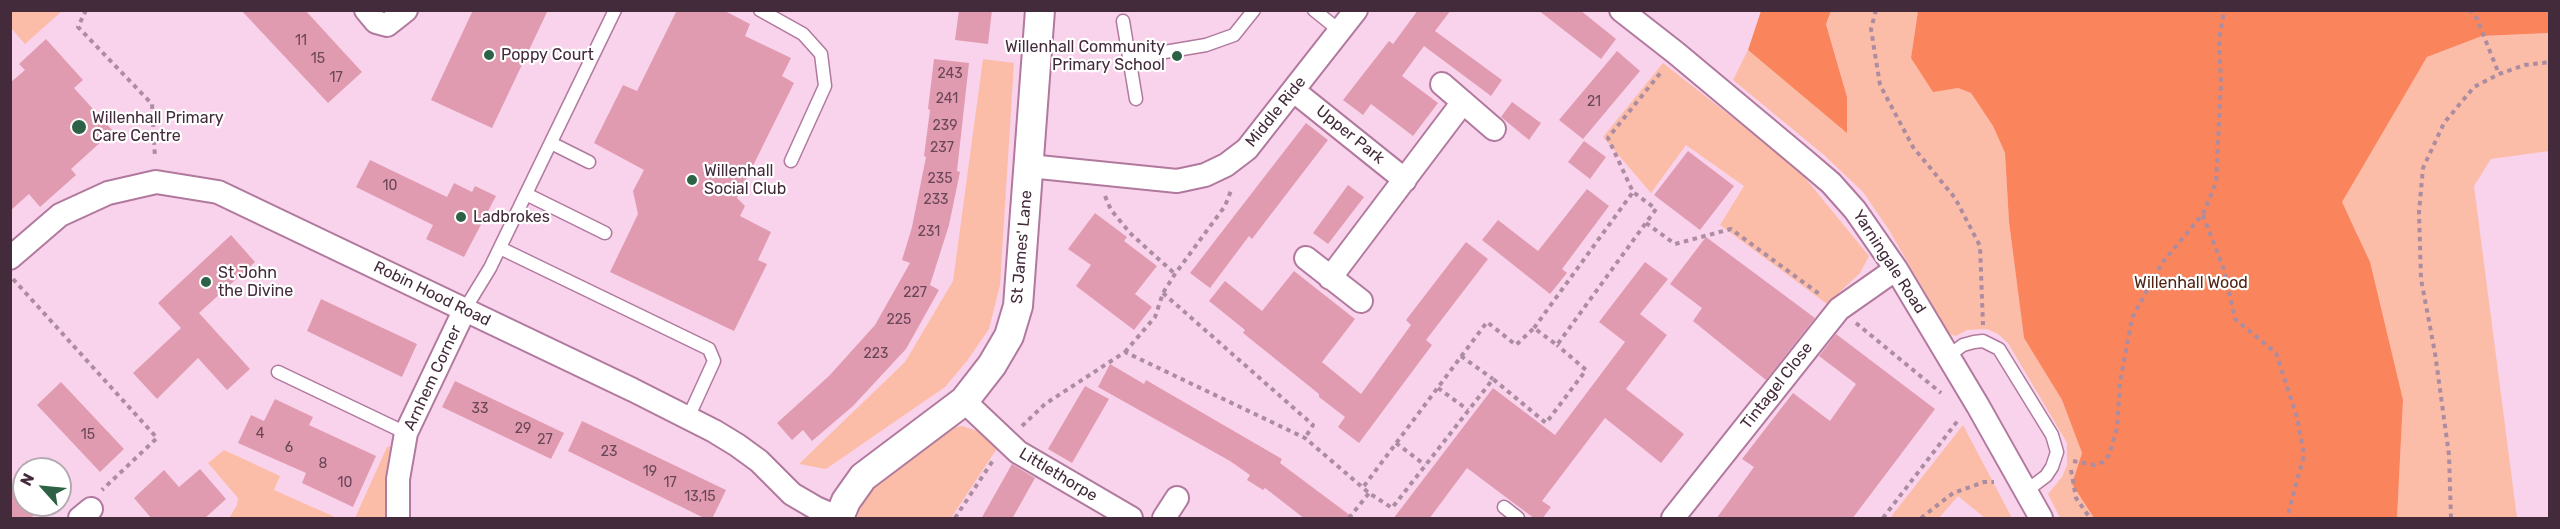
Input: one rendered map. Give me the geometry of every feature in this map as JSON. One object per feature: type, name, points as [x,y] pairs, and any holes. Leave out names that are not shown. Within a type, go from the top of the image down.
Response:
[{"type":"street","points":[[366,10],[376,22],[387,25],[406,10]]},
{"type":"street","name":"St James' Lane","points":[[839,518],[852,490],[870,471],[964,401],[992,365],[1009,336],[1018,306],[1040,10]]},
{"type":"street","name":"Middle Ride","points":[[1029,166],[1177,181],[1205,175],[1226,165],[1247,149],[1356,10]]},
{"type":"street","name":"Yarningale Road","points":[[1621,10],[1831,183],[1862,218],[1896,269],[1948,356],[1971,409],[2023,486],[2041,519]]},
{"type":"street","points":[[1442,84],[1494,129]]},
{"type":"street","name":"Upper Park","points":[[1294,91],[1405,180]]},
{"type":"street","points":[[1330,278],[1463,102]]},
{"type":"street","name":"Robin Hood Road","points":[[10,258],[60,215],[108,193],[156,182],[218,192],[688,418],[737,445],[805,502],[839,518]]},
{"type":"street","points":[[1306,258],[1361,301]]},
{"type":"street","name":"Tintagel Close","points":[[1672,519],[1839,309],[1896,269]]},
{"type":"street","name":"Arnhem Corner","points":[[398,519],[398,479],[406,433],[465,309]]},
{"type":"street","name":"Littlethorpe","points":[[964,401],[1018,453],[1131,519]]},
{"type":"street","points":[[1164,519],[1177,498]]},
{"type":"lane","points":[[465,309],[500,248],[615,10]]},
{"type":"lane","points":[[760,10],[803,34],[821,54],[825,86],[791,161]]},
{"type":"lane","points":[[1129,58],[1206,45],[1234,35],[1254,10]]},
{"type":"lane","points":[[1314,10],[1340,31]]},
{"type":"lane","points":[[1123,21],[1136,99]]},
{"type":"lane","points":[[551,143],[589,162]]},
{"type":"lane","points":[[526,194],[605,233]]},
{"type":"lane","points":[[500,248],[710,350],[714,361],[688,418]]},
{"type":"lane","points":[[1948,356],[1963,345],[1983,341],[1993,345],[2004,355],[2055,442],[2057,452],[2046,476],[2023,486]]},
{"type":"lane","points":[[278,372],[406,433]]},
{"type":"lane","points":[[1504,507],[1518,519]]},
{"type":"path","points":[[86,10],[78,27],[153,104],[156,182]]},
{"type":"path","points":[[1876,10],[1871,29],[1880,85],[1914,147],[1955,198],[1980,246],[1983,341]]},
{"type":"path","points":[[2090,519],[2076,498],[2069,460],[2094,465],[2103,462],[2109,455],[2117,429],[2120,382],[2132,318],[2162,263],[2203,214],[2216,183],[2222,81],[2219,40],[2224,10]]},
{"type":"path","points":[[2469,10],[2475,14],[2499,74]]},
{"type":"path","points":[[1557,345],[1656,209],[1633,192],[1608,138],[1676,53]]},
{"type":"path","points":[[2451,519],[2448,455],[2435,353],[2421,279],[2419,212],[2423,168],[2444,123],[2474,87],[2499,74],[2525,65],[2550,62]]},
{"type":"path","points":[[1096,173],[1111,210],[1131,234],[1175,274]]},
{"type":"path","points":[[955,519],[1006,441],[1045,404],[1125,352],[1155,317],[1163,293],[1225,206],[1232,187]]},
{"type":"path","points":[[1364,486],[1487,322],[1516,345],[1534,328],[1633,192]]},
{"type":"path","points":[[2203,214],[2224,270],[2235,319],[2276,353],[2297,417],[2304,455],[2287,519]]},
{"type":"path","points":[[1646,223],[1675,244],[1731,229],[1971,409],[1883,519]]},
{"type":"path","points":[[10,276],[157,438],[86,505],[86,514]]},
{"type":"path","points":[[1163,293],[1313,424],[1305,438]]},
{"type":"path","points":[[1461,356],[1546,423],[1586,370],[1534,328]]},
{"type":"path","points":[[1125,352],[1305,438],[1364,486],[1369,493],[1392,508],[1493,379]]},
{"type":"path","points":[[1438,388],[1468,410]]},
{"type":"path","points":[[1396,443],[1425,465]]},
{"type":"path","points":[[1921,519],[1953,493],[1984,482],[2023,486]]},
{"type":"path","points":[[1349,519],[1369,493]]},
{"type":"shaded area","points":[[10,11],[62,11],[25,44],[11,28]]},
{"type":"shaded area","points":[[1831,11],[1918,11],[1911,58],[1958,88],[1971,93],[1993,126],[2005,153],[2009,222],[2024,338],[2062,400],[2082,453],[2072,484],[2094,518],[2060,518],[2048,494],[2062,477],[2067,465],[2067,443],[2008,343],[1998,334],[1987,329],[1967,330],[1956,336],[1949,334],[1889,230],[1863,192],[1824,155],[1733,80],[1748,50],[1847,132],[1847,97],[1826,23]]},
{"type":"shaded area","points":[[2549,33],[2549,151],[2491,159],[2474,186],[2517,518],[2397,518],[2403,400],[2357,233],[2341,202],[2427,57],[2482,36]]},
{"type":"shaded area","points":[[983,59],[1014,63],[1000,285],[989,329],[967,361],[945,387],[826,469],[799,464],[905,362],[953,281]]},
{"type":"shaded area","points":[[1663,63],[1797,168],[1869,256],[1860,273],[1827,304],[1720,225],[1744,186],[1686,145],[1651,193],[1603,137]]},
{"type":"shaded area","points":[[1963,425],[2012,518],[1985,518],[1958,496],[1939,518],[1890,518]]},
{"type":"shaded area","points":[[962,426],[980,432],[998,447],[951,518],[857,518],[863,500],[891,470],[944,430]]},
{"type":"shaded area","points":[[394,446],[390,518],[355,518],[387,447]]},
{"type":"shaded area","points":[[224,450],[280,476],[274,490],[337,518],[229,518],[237,505],[238,498],[208,463]]},
{"type":"green space","points":[[1761,11],[1831,11],[1826,24],[1847,97],[1847,133],[1748,50]]},
{"type":"green space","name":"Willenhall Wood","points":[[1918,11],[2549,11],[2549,33],[2482,36],[2427,57],[2342,202],[2370,262],[2403,400],[2397,518],[2094,518],[2072,484],[2082,453],[2062,400],[2024,338],[2009,222],[2005,153],[1993,126],[1971,93],[1958,88],[1933,92],[1911,58]]},
{"type":"building","points":[[241,10],[305,10],[362,72],[328,103]]},
{"type":"building","name":"Poppy Court","points":[[473,10],[548,10],[492,128],[431,100]]},
{"type":"building","name":"Willenhall Social Club","points":[[677,10],[723,10],[750,24],[745,36],[791,58],[782,76],[794,83],[737,198],[745,206],[740,216],[771,232],[758,260],[767,264],[734,331],[610,272],[638,214],[633,191],[644,170],[594,143],[623,85],[637,91]]},
{"type":"building","points":[[959,10],[992,10],[988,44],[955,40]]},
{"type":"building","points":[[1418,10],[1451,10],[1435,31],[1502,80],[1491,96],[1424,46],[1402,76],[1438,103],[1413,136],[1371,104],[1363,115],[1343,100],[1389,41],[1393,44]]},
{"type":"building","points":[[1538,10],[1580,10],[1616,39],[1601,59]]},
{"type":"building","name":"Willenhall Primary Care Centre","points":[[46,39],[83,80],[74,88],[113,131],[71,169],[76,175],[40,207],[29,194],[10,211],[10,83],[25,70],[19,64]]},
{"type":"building","points":[[1617,51],[1640,71],[1583,139],[1559,120]]},
{"type":"building","points":[[934,59],[969,63],[957,171],[960,172],[949,225],[930,285],[939,290],[906,349],[853,406],[812,441],[803,430],[792,440],[777,423],[829,376],[875,325],[910,263],[902,260],[912,227],[926,157],[924,156]]},
{"type":"building","points":[[1512,102],[1541,123],[1529,140],[1501,117]]},
{"type":"building","points":[[1306,123],[1328,140],[1252,239],[1249,236],[1210,288],[1190,273]]},
{"type":"building","points":[[1584,141],[1606,157],[1590,179],[1568,162]]},
{"type":"building","points":[[1688,151],[1734,186],[1700,230],[1654,195]]},
{"type":"building","points":[[370,160],[447,197],[454,183],[472,192],[475,186],[496,196],[464,257],[426,239],[433,225],[356,187]]},
{"type":"building","points":[[1348,185],[1364,197],[1328,244],[1313,233]]},
{"type":"building","points":[[1587,189],[1609,206],[1562,269],[1567,273],[1550,294],[1482,240],[1498,220],[1538,251]]},
{"type":"building","points":[[1095,213],[1127,237],[1124,241],[1157,266],[1135,294],[1152,307],[1134,330],[1076,286],[1091,265],[1068,249]]},
{"type":"building","points":[[231,235],[255,262],[199,313],[250,369],[227,390],[198,358],[157,399],[133,373],[181,328],[158,303]]},
{"type":"building","points":[[1706,237],[1815,318],[1766,380],[1693,321],[1702,308],[1670,284]]},
{"type":"building","points":[[1466,242],[1488,259],[1426,340],[1432,345],[1359,443],[1338,427],[1345,417],[1243,333],[1245,330],[1209,301],[1225,281],[1262,311],[1294,271],[1355,319],[1322,362],[1361,394],[1411,325],[1406,320]]},
{"type":"building","points":[[1645,262],[1668,279],[1640,314],[1667,335],[1626,389],[1684,434],[1661,463],[1605,418],[1542,501],[1551,507],[1542,519],[1535,519],[1467,468],[1429,519],[1393,519],[1493,388],[1555,435],[1625,342],[1599,322]]},
{"type":"building","points":[[321,299],[417,344],[402,377],[307,331]]},
{"type":"building","points":[[1836,334],[1935,409],[1852,519],[1716,519],[1754,467],[1742,459],[1793,393],[1830,421],[1856,384],[1819,356]]},
{"type":"building","points":[[1110,364],[1144,384],[1146,380],[1282,459],[1280,463],[1355,519],[1305,519],[1265,488],[1263,490],[1247,480],[1250,475],[1230,461],[1098,387]]},
{"type":"building","points":[[455,381],[564,433],[551,459],[442,407]]},
{"type":"building","points":[[61,382],[124,449],[100,472],[37,405]]},
{"type":"building","points":[[1085,386],[1109,399],[1072,463],[1048,449]]},
{"type":"building","points":[[275,399],[313,417],[309,425],[376,456],[353,507],[302,483],[306,473],[238,443],[251,415],[264,421]]},
{"type":"building","points":[[582,421],[726,490],[712,519],[706,519],[568,451]]},
{"type":"building","points":[[1012,464],[1035,478],[1012,519],[981,519]]},
{"type":"building","points":[[200,469],[226,499],[204,519],[152,519],[134,498],[164,470],[179,487]]},
{"type":"building","points":[[12,489],[12,517],[32,517],[30,519],[10,519],[10,491]]},
{"type":"place","name":"Poppy Court","points":[[489,55]]},
{"type":"place","name":"Willenhall Community Primary School","points":[[1177,56]]},
{"type":"place","name":"Willenhall Primary Care Centre","points":[[79,127]]},
{"type":"place","name":"Willenhall Social Club","points":[[692,180]]},
{"type":"place","name":"Ladbrokes","points":[[461,217]]},
{"type":"place","name":"St John the Divine","points":[[206,282]]}]
